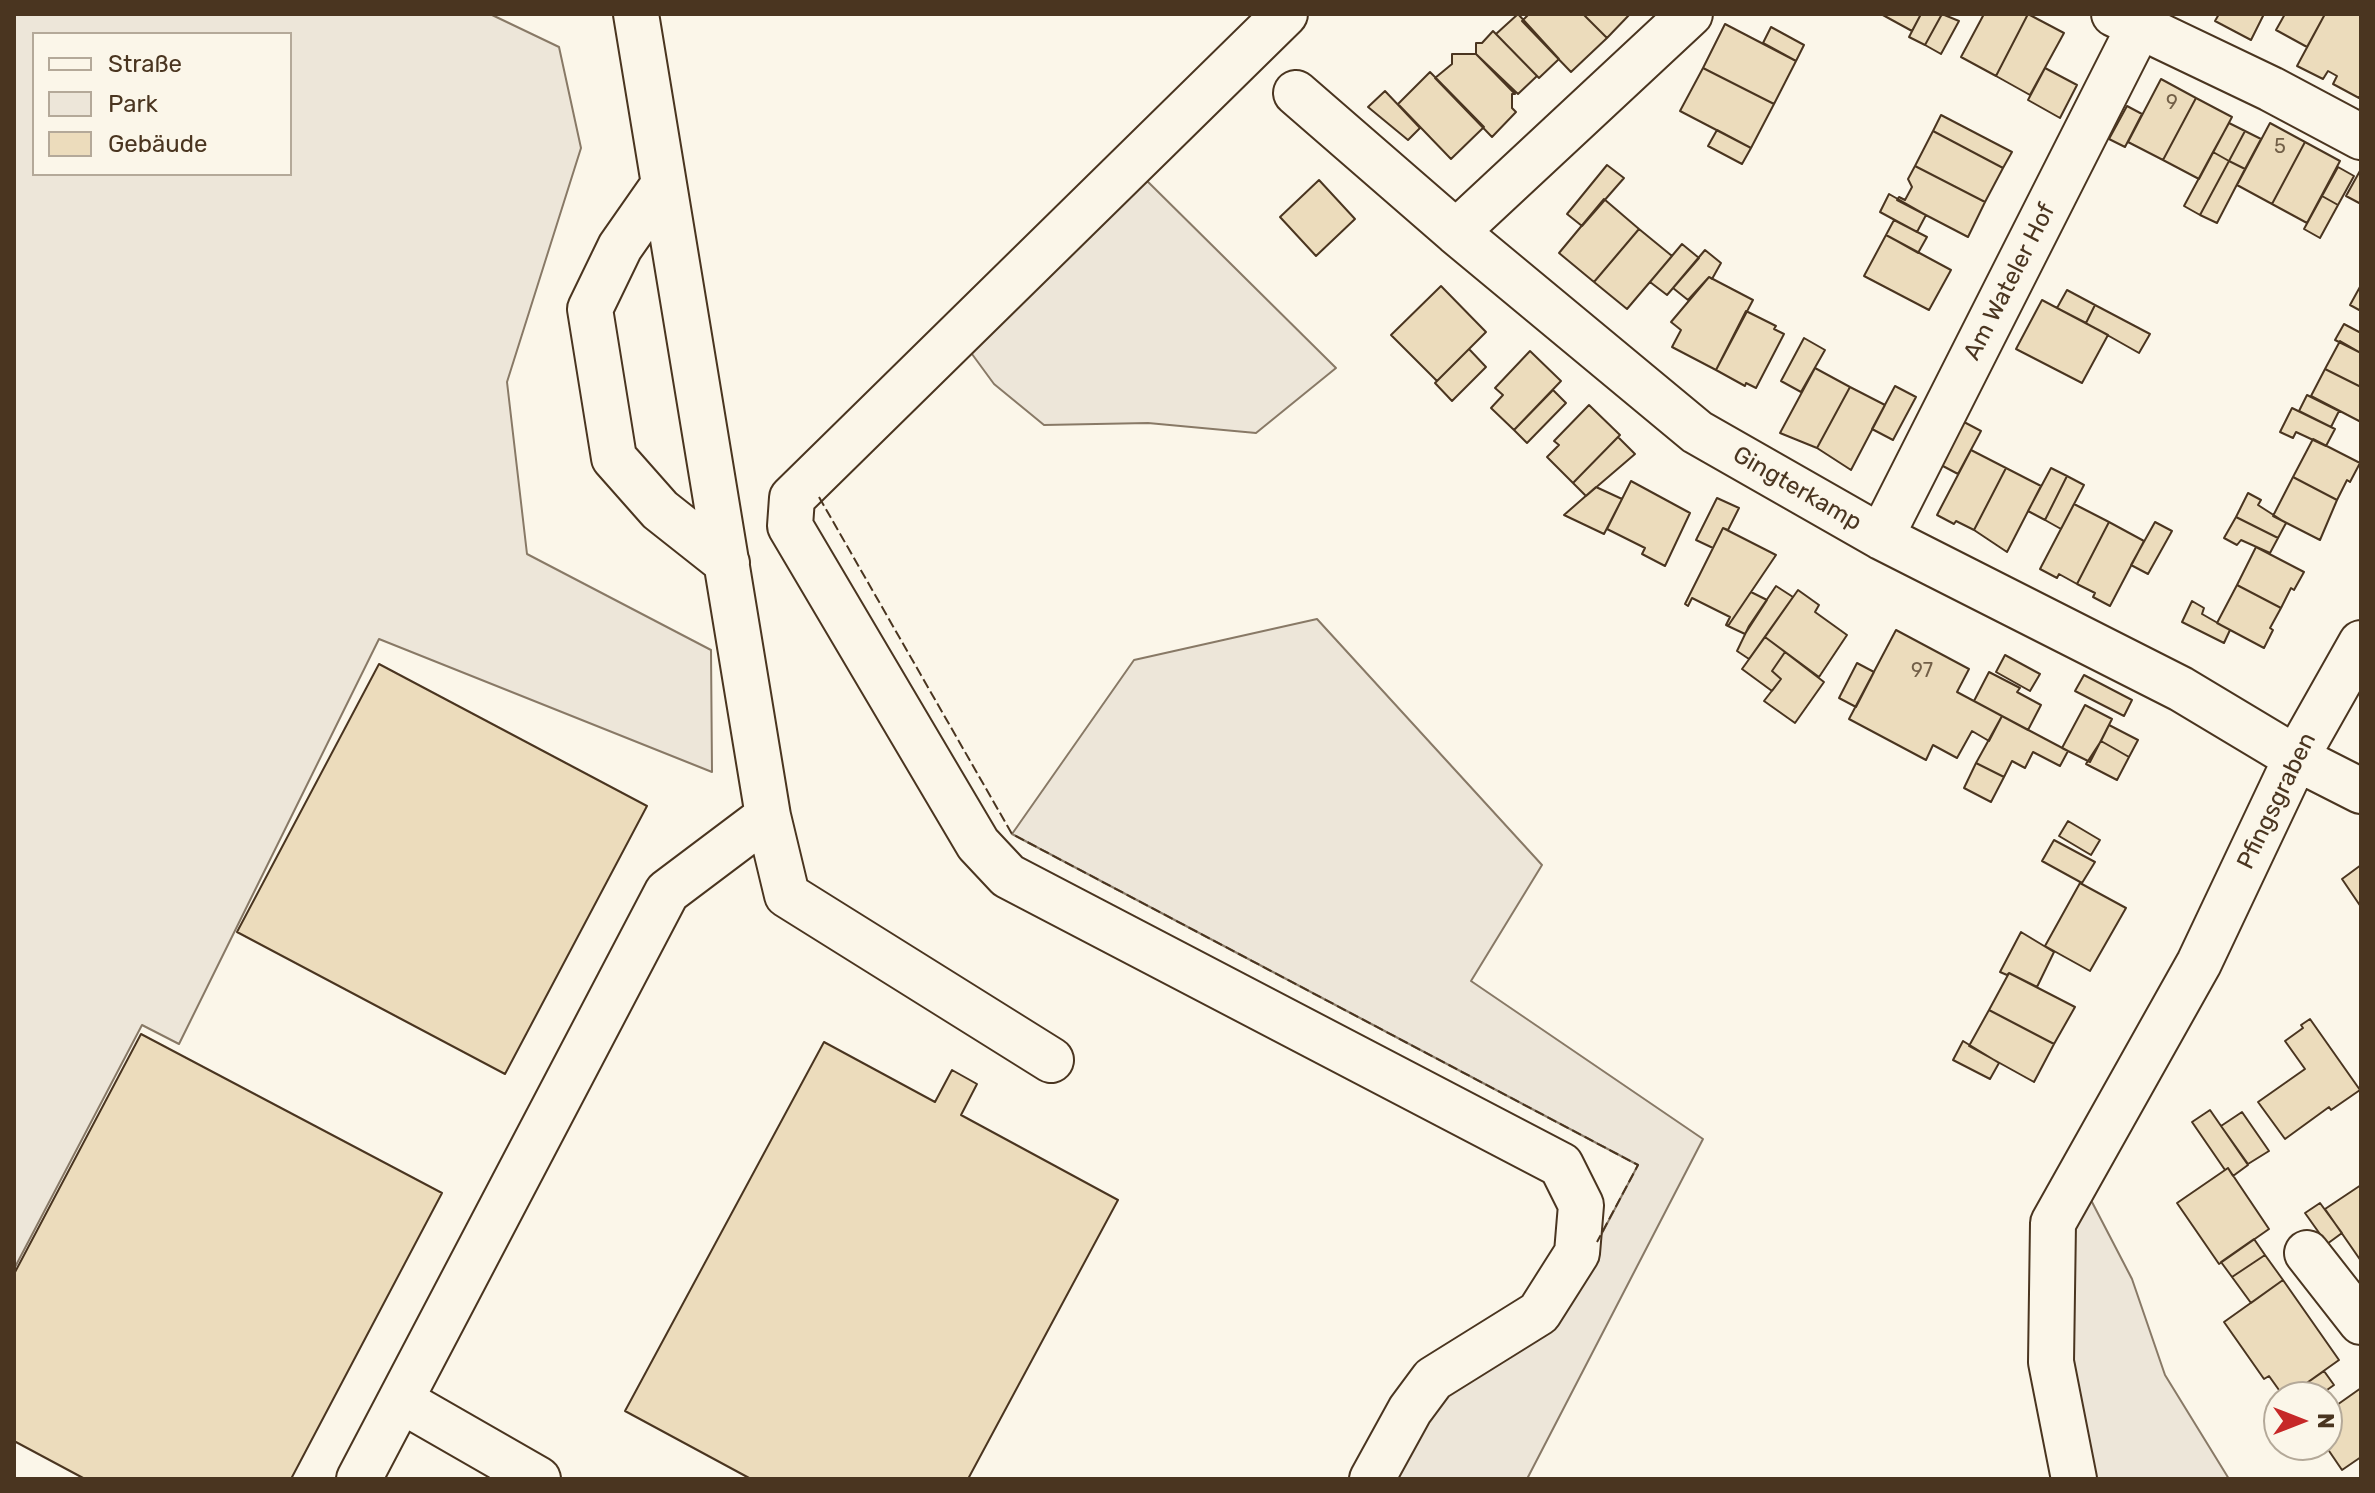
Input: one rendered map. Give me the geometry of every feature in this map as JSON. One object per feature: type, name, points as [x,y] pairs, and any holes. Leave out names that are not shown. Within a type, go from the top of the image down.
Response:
[{"type":"street","points":[[636,14],[768,816],[787,895],[1051,1060]]},
{"type":"street","points":[[1285,14],[792,498],[790,526],[978,844],[1008,876],[1561,1165],[1581,1205],[1577,1253],[1539,1313],[1433,1379],[1410,1410],[1372,1479]]},
{"type":"street","points":[[1456,232],[1690,14]]},
{"type":"street","name":"Am Wateler Hof","points":[[1881,537],[2127,20],[2271,89],[2361,137]]},
{"type":"street","name":"Gingterkamp","points":[[1296,93],[1456,232],[1697,432],[1881,537],[2181,689],[2296,758],[2361,791]]},
{"type":"street","points":[[664,184],[620,247],[590,309],[614,458],[660,510],[727,563]]},
{"type":"street","name":"Pfingsgraben","points":[[2074,1479],[2051,1362],[2053,1223],[2199,963],[2296,758],[2361,643]]},
{"type":"street","points":[[359,1479],[667,892],[768,816]]},
{"type":"street","points":[[2307,1253],[2361,1322]]},
{"type":"street","points":[[402,1401],[538,1479]]},
{"type":"green space","points":[[14,14],[490,14],[559,47],[581,148],[507,382],[527,554],[711,650],[712,772],[379,639],[179,1044],[142,1025],[14,1269]]},
{"type":"green space","points":[[1134,168],[1336,368],[1256,433],[1148,423],[1044,425],[994,384],[958,335]]},
{"type":"green space","points":[[1317,619],[1542,865],[1471,981],[1703,1139],[1527,1479],[1393,1479],[1443,1388],[1562,1309],[1638,1165],[1012,834],[1134,660]]},
{"type":"green space","points":[[2079,1177],[2132,1279],[2165,1375],[2229,1479],[2074,1479],[2051,1362]]},
{"type":"building","points":[[1518,14],[1559,59],[1539,78],[1496,34]]},
{"type":"building","points":[[1529,14],[1583,14],[1607,38],[1571,72],[1522,21]]},
{"type":"building","points":[[1583,14],[1630,14],[1607,38]]},
{"type":"building","points":[[1881,14],[1921,14],[1912,31]]},
{"type":"building","points":[[1921,14],[1942,14],[1925,45],[1909,37]]},
{"type":"building","points":[[1942,14],[1959,21],[1941,54],[1925,45]]},
{"type":"building","points":[[1984,14],[2028,14],[1996,76],[1961,57]]},
{"type":"building","points":[[2028,14],[2064,33],[2030,95],[1996,76]]},
{"type":"building","points":[[2219,14],[2264,14],[2251,40],[2215,21]]},
{"type":"building","points":[[2285,14],[2325,14],[2307,47],[2276,30]]},
{"type":"building","points":[[2325,14],[2361,14],[2359,98],[2333,84],[2337,76],[2328,71],[2323,79],[2297,66]]},
{"type":"building","points":[[1725,24],[1796,61],[1774,104],[1703,68]]},
{"type":"building","points":[[1771,27],[1804,45],[1796,61],[1763,43]]},
{"type":"building","points":[[1493,31],[1537,76],[1518,94],[1476,54],[1476,43],[1482,43]]},
{"type":"building","points":[[1452,54],[1476,54],[1515,94],[1512,94],[1512,108],[1516,112],[1492,137],[1435,78],[1452,64]]},
{"type":"building","points":[[1703,68],[1774,104],[1751,148],[1680,111]]},
{"type":"building","points":[[2045,68],[2077,85],[2060,118],[2028,100]]},
{"type":"building","points":[[1430,72],[1484,127],[1451,159],[1398,104]]},
{"type":"building","points":[[2161,79],[2196,98],[2163,160],[2128,142]]},
{"type":"building","points":[[1385,91],[1420,128],[1408,140],[1368,107]]},
{"type":"building","points":[[2196,98],[2232,117],[2199,179],[2163,160]]},
{"type":"building","points":[[2127,106],[2142,114],[2125,147],[2109,139]]},
{"type":"building","points":[[1941,115],[2012,152],[2003,168],[1933,131]]},
{"type":"building","points":[[2229,123],[2245,131],[2229,161],[2213,152]]},
{"type":"building","points":[[2270,123],[2305,142],[2272,204],[2237,185]]},
{"type":"building","points":[[1717,130],[1751,148],[1742,164],[1708,146]]},
{"type":"building","points":[[1933,131],[2003,168],[1985,202],[1915,166]]},
{"type":"building","points":[[2245,131],[2261,139],[2245,169],[2229,161]]},
{"type":"building","points":[[2305,142],[2340,161],[2307,223],[2272,204]]},
{"type":"building","points":[[2213,152],[2229,161],[2200,215],[2184,206]]},
{"type":"building","points":[[2229,161],[2245,169],[2217,223],[2200,215]]},
{"type":"building","points":[[1607,165],[1624,178],[1582,226],[1567,214]]},
{"type":"building","points":[[1915,166],[1985,202],[1968,237],[1897,200],[1899,197],[1905,200],[1912,187],[1908,179]]},
{"type":"building","points":[[2338,167],[2354,176],[2338,205],[2322,196]]},
{"type":"building","points":[[2361,169],[2361,204],[2346,196]]},
{"type":"building","points":[[1319,180],[1355,219],[1316,256],[1280,217]]},
{"type":"building","points":[[1889,194],[1926,215],[1917,232],[1880,212]]},
{"type":"building","points":[[2322,196],[2338,205],[2320,238],[2304,229]]},
{"type":"building","points":[[1604,199],[1639,229],[1594,282],[1559,253]]},
{"type":"building","points":[[1894,220],[1927,237],[1918,253],[1886,235]]},
{"type":"building","points":[[1639,229],[1672,256],[1627,309],[1594,282]]},
{"type":"building","points":[[1886,235],[1951,270],[1929,310],[1864,276]]},
{"type":"building","points":[[1682,244],[1699,258],[1667,295],[1650,282]]},
{"type":"building","points":[[1705,250],[1721,263],[1712,279],[1709,277],[1688,300],[1673,288]]},
{"type":"building","points":[[1709,277],[1753,300],[1716,370],[1672,347],[1681,330],[1671,322]]},
{"type":"building","points":[[2361,285],[2361,311],[2350,305]]},
{"type":"building","points":[[1441,286],[1486,332],[1437,381],[1391,335]]},
{"type":"building","points":[[2067,290],[2095,305],[2086,323],[2057,308]]},
{"type":"building","points":[[2042,300],[2108,335],[2082,383],[2016,349]]},
{"type":"building","points":[[2095,305],[2150,334],[2139,353],[2086,323]]},
{"type":"building","points":[[1746,311],[1776,326],[1774,329],[1784,334],[1756,388],[1746,383],[1745,386],[1716,370]]},
{"type":"building","points":[[2344,324],[2361,333],[2361,353],[2335,340]]},
{"type":"building","points":[[1804,338],[1825,350],[1801,392],[1781,381]]},
{"type":"building","points":[[2340,341],[2361,353],[2361,387],[2325,369]]},
{"type":"building","points":[[1469,349],[1486,367],[1452,401],[1435,383]]},
{"type":"building","points":[[1530,351],[1561,381],[1514,430],[1491,408],[1503,395],[1495,388]]},
{"type":"building","points":[[1815,368],[1850,387],[1817,448],[1780,433]]},
{"type":"building","points":[[2325,369],[2361,387],[2361,422],[2311,396]]},
{"type":"building","points":[[1895,386],[1916,397],[1893,440],[1872,429]]},
{"type":"building","points":[[1850,387],[1885,405],[1851,470],[1817,448]]},
{"type":"building","points":[[1553,390],[1566,403],[1527,443],[1514,430]]},
{"type":"building","points":[[2307,395],[2339,411],[2331,427],[2299,411]]},
{"type":"building","points":[[1589,405],[1620,435],[1573,483],[1547,457],[1559,445],[1554,441]]},
{"type":"building","points":[[2292,408],[2335,429],[2326,446],[2296,432],[2293,438],[2280,432]]},
{"type":"building","points":[[1964,422],[1981,431],[1958,474],[1941,465]]},
{"type":"building","points":[[1618,437],[1635,454],[1586,496],[1573,483]]},
{"type":"building","points":[[2313,439],[2360,463],[2337,500],[2293,477]]},
{"type":"building","points":[[1971,450],[2006,468],[1974,530],[1937,515]]},
{"type":"building","points":[[2006,468],[2041,486],[2007,552],[1974,530]]},
{"type":"building","points":[[2051,468],[2067,476],[2045,520],[2028,511]]},
{"type":"building","points":[[2067,476],[2084,485],[2061,529],[2045,520]]},
{"type":"building","points":[[2293,477],[2337,500],[2320,540],[2273,516]]},
{"type":"building","points":[[1631,481],[1690,513],[1665,566],[1642,554],[1645,548],[1607,529]]},
{"type":"building","points":[[1596,487],[1622,499],[1604,534],[1564,515]]},
{"type":"building","points":[[2248,493],[2261,500],[2258,505],[2286,523],[2278,538],[2236,517]]},
{"type":"building","points":[[1717,498],[1739,508],[1728,530],[1723,528],[1713,548],[1696,540]]},
{"type":"building","points":[[2074,504],[2109,522],[2077,584],[2059,574],[2057,578],[2040,569]]},
{"type":"building","points":[[2236,517],[2278,538],[2270,553],[2241,540],[2237,545],[2224,538]]},
{"type":"building","points":[[2109,522],[2144,541],[2110,606],[2093,597],[2095,593],[2077,584]]},
{"type":"building","points":[[2155,522],[2172,531],[2148,574],[2131,565]]},
{"type":"building","points":[[1723,528],[1776,555],[1728,626],[1730,617],[1692,598],[1688,606],[1685,604]]},
{"type":"building","points":[[2256,547],[2304,572],[2281,608],[2237,585]]},
{"type":"building","points":[[2237,585],[2281,608],[2264,648],[2217,623]]},
{"type":"building","points":[[1776,586],[1793,597],[1749,659],[1737,651],[1749,626]]},
{"type":"building","points":[[1798,590],[1819,605],[1815,612],[1847,635],[1819,677],[1765,637]]},
{"type":"building","points":[[1751,592],[1767,600],[1745,634],[1728,626]]},
{"type":"building","points":[[2192,601],[2204,608],[2202,614],[2230,630],[2224,643],[2182,622]]},
{"type":"building","points":[[1896,630],[1969,669],[1957,692],[2002,716],[1989,741],[1972,731],[1957,758],[1933,745],[1926,760],[1849,719]]},
{"type":"building","points":[[1765,637],[1785,652],[1772,671],[1781,679],[1772,691],[1742,669]]},
{"type":"building","points":[[1785,652],[1824,682],[1795,723],[1764,701],[1781,679],[1772,671]]},
{"type":"building","points":[[2005,655],[2040,674],[2030,691],[1996,672]]},
{"type":"building","points":[[1857,663],[1874,672],[1856,707],[1839,698]]},
{"type":"building","points":[[379,664],[647,806],[505,1074],[237,932]]},
{"type":"building","points":[[1989,672],[2020,688],[2017,692],[2041,705],[2028,730],[1974,701]]},
{"type":"building","points":[[2084,675],[2132,700],[2124,716],[2075,691]]},
{"type":"building","points":[[2085,705],[2112,719],[2090,762],[2062,748]]},
{"type":"building","points":[[2002,716],[2068,751],[2060,766],[2033,752],[2025,768],[2012,761],[2004,777],[1976,763]]},
{"type":"building","points":[[2109,725],[2138,740],[2129,757],[2101,741]]},
{"type":"building","points":[[2101,741],[2129,757],[2117,780],[2086,764]]},
{"type":"building","points":[[1976,763],[2004,777],[1991,802],[1964,788]]},
{"type":"building","points":[[2068,821],[2100,840],[2091,855],[2059,836]]},
{"type":"building","points":[[2054,840],[2095,862],[2082,883],[2042,861]]},
{"type":"building","points":[[2361,865],[2361,907],[2342,879]]},
{"type":"building","points":[[2080,883],[2126,908],[2090,971],[2045,946]]},
{"type":"building","points":[[2021,932],[2054,952],[2037,987],[2009,973],[2000,972]]},
{"type":"building","points":[[2009,973],[2075,1007],[2054,1044],[1989,1010]]},
{"type":"building","points":[[1989,1010],[2054,1044],[2034,1082],[1969,1046]]},
{"type":"building","points":[[2310,1019],[2360,1090],[2331,1110],[2329,1107],[2285,1139],[2258,1102],[2305,1069],[2285,1041]]},
{"type":"building","points":[[141,1034],[442,1193],[291,1479],[85,1479],[14,1441],[14,1274]]},
{"type":"building","points":[[1963,1041],[1999,1063],[1990,1079],[1953,1060]]},
{"type":"building","points":[[824,1042],[935,1102],[952,1070],[977,1084],[961,1115],[1118,1200],[968,1479],[751,1479],[625,1411]]},
{"type":"building","points":[[2210,1110],[2248,1165],[2233,1176],[2228,1168],[2225,1170],[2192,1122]]},
{"type":"building","points":[[2242,1112],[2269,1151],[2248,1164],[2221,1126]]},
{"type":"building","points":[[2228,1168],[2269,1229],[2219,1264],[2177,1203]]},
{"type":"building","points":[[2361,1185],[2361,1261],[2325,1209]]},
{"type":"building","points":[[2320,1203],[2342,1233],[2327,1244],[2305,1213]]},
{"type":"building","points":[[2254,1239],[2265,1255],[2232,1277],[2221,1262]]},
{"type":"building","points":[[2265,1255],[2283,1280],[2251,1303],[2232,1277]]},
{"type":"building","points":[[2283,1280],[2339,1360],[2309,1381],[2273,1381],[2269,1376],[2264,1379],[2224,1322]]},
{"type":"building","points":[[2324,1371],[2331,1381],[2310,1381]]},
{"type":"building","points":[[2361,1388],[2361,1457],[2342,1470],[2336,1461],[2343,1461],[2343,1401]]},
{"type":"fence","points":[[819,497],[1012,834],[1638,1165],[1597,1242]]}]
